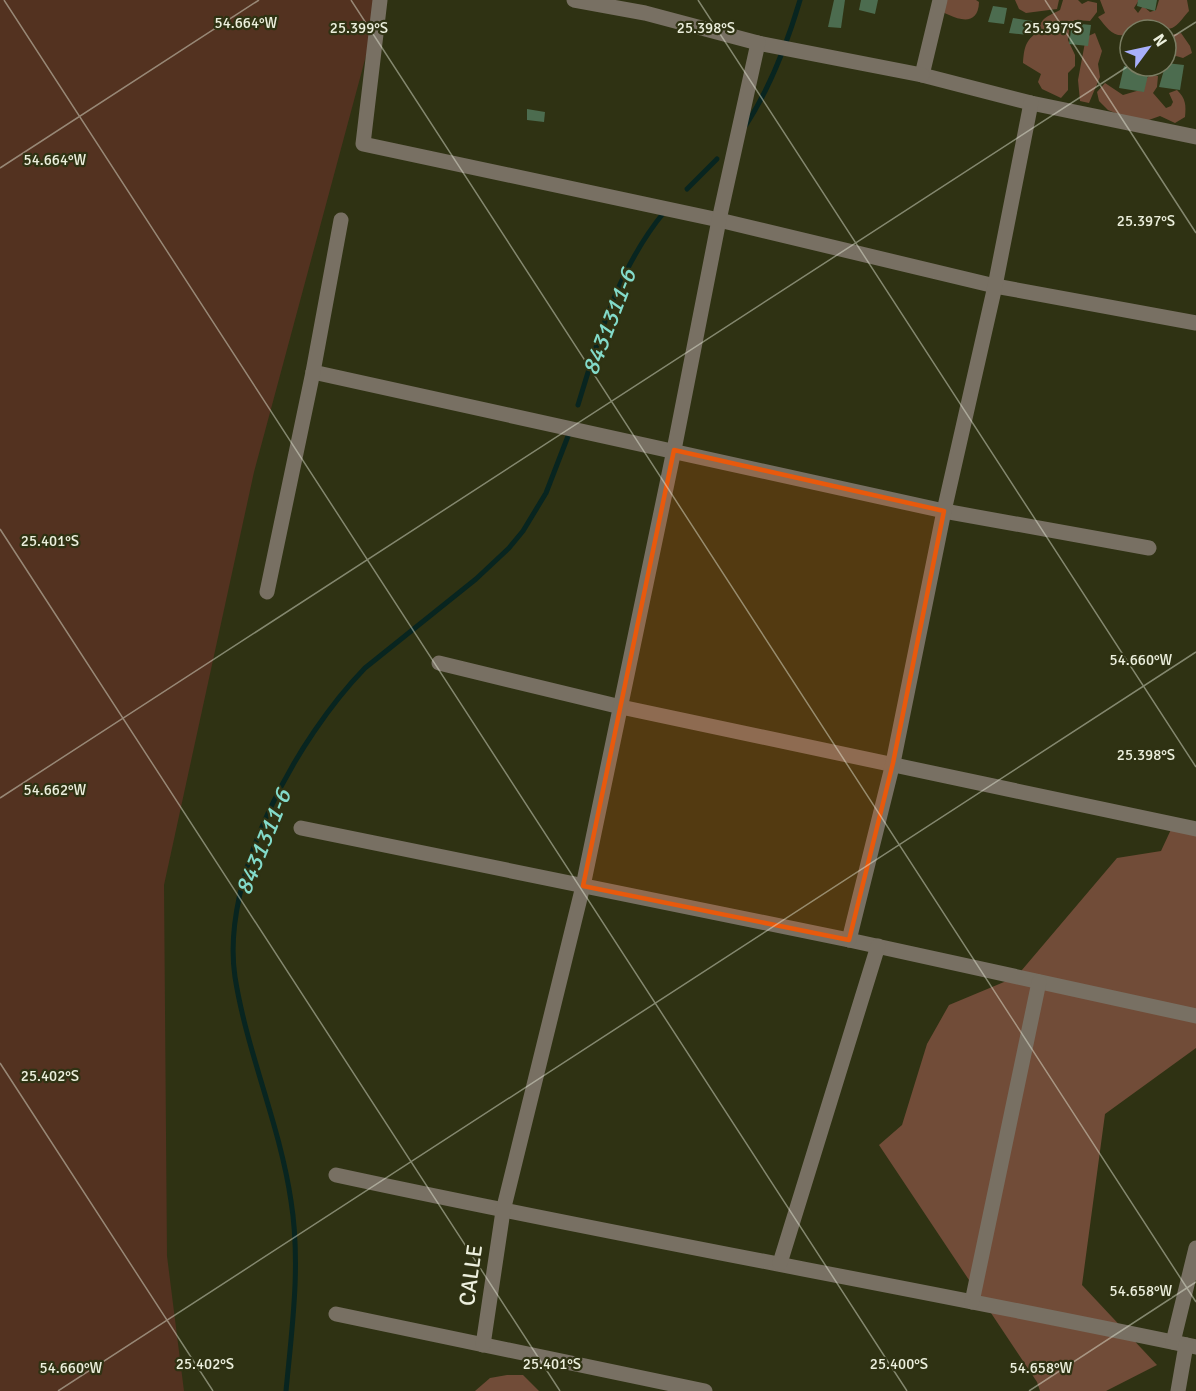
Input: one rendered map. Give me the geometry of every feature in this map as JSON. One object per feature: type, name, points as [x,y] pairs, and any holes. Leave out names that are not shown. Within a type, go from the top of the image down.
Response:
[{"type":"street","points":[[380,0],[363,144],[719,220],[995,286],[1196,323]]},
{"type":"street","points":[[574,0],[647,7],[758,43],[922,75],[1031,103],[1196,137]]},
{"type":"street","points":[[922,75],[940,0]]},
{"type":"street","name":"CALLE","points":[[483,1345],[502,1211],[583,886],[674,450],[719,220],[758,43]]},
{"type":"street","points":[[849,940],[893,763],[944,511],[995,286],[1031,103]]},
{"type":"street","points":[[267,592],[313,372],[341,220]]},
{"type":"street","points":[[313,372],[944,511],[1149,548]]},
{"type":"street","points":[[440,663],[621,706],[1196,829]]},
{"type":"street","points":[[301,828],[878,946],[1196,1016]]},
{"type":"street","points":[[780,1263],[878,946]]},
{"type":"street","points":[[972,1302],[1039,982]]},
{"type":"street","points":[[336,1175],[502,1211],[780,1263],[1185,1344]]},
{"type":"street","points":[[1178,1391],[1196,1248]]},
{"type":"street","points":[[336,1314],[705,1391]]},
{"type":"highlighted area","points":[[674,450],[944,511],[893,763],[849,940],[583,886]]},
{"type":"shaded area","points":[[0,0],[381,0],[254,472],[164,885],[167,1256],[184,1391],[0,1391]]},
{"type":"shaded area","points":[[934,0],[976,0],[979,2],[974,17],[962,19],[934,7]]},
{"type":"shaded area","points":[[1015,0],[1059,0],[1057,9],[1026,13],[1019,9]]},
{"type":"shaded area","points":[[1063,0],[1078,0],[1082,4],[1088,1],[1097,3],[1097,12],[1090,21],[1075,20],[1070,23],[1068,40],[1075,55],[1075,66],[1068,73],[1068,90],[1061,98],[1042,89],[1038,82],[1041,74],[1023,63],[1028,42],[1038,32],[1043,20],[1060,10]]},
{"type":"shaded area","points":[[1100,0],[1139,0],[1134,8],[1138,13],[1143,6],[1150,12],[1156,10],[1159,0],[1187,0],[1189,11],[1178,24],[1178,18],[1118,18],[1118,35],[1111,32],[1098,17],[1105,13]]},
{"type":"shaded area","points":[[1095,33],[1102,51],[1098,64],[1100,77],[1089,103],[1080,101],[1078,80],[1086,37]]},
{"type":"shaded area","points":[[1181,33],[1192,53],[1183,58],[1178,57],[1178,34]]},
{"type":"shaded area","points":[[1158,78],[1157,87],[1153,93],[1166,108],[1173,102],[1169,93],[1177,90],[1185,102],[1185,117],[1175,123],[1160,116],[1146,121],[1108,110],[1099,101],[1097,92],[1105,83],[1123,95],[1140,90],[1144,80]]},
{"type":"shaded area","points":[[1174,823],[1196,827],[1196,1048],[1105,1114],[1082,1285],[1157,1365],[1106,1391],[1040,1391],[1037,1382],[879,1145],[902,1125],[927,1044],[949,1005],[1016,977],[1117,858],[1161,851]]},
{"type":"shaded area","points":[[523,1375],[539,1391],[475,1391],[490,1378]]},
{"type":"building","points":[[834,0],[845,0],[841,28],[828,27]]},
{"type":"building","points":[[861,0],[878,0],[875,14],[859,10]]},
{"type":"building","points":[[1138,0],[1157,0],[1155,11],[1137,6]]},
{"type":"building","points":[[993,6],[1007,8],[1004,24],[988,22]]},
{"type":"building","points":[[1013,18],[1032,21],[1029,35],[1009,33]]},
{"type":"building","points":[[1072,23],[1091,25],[1088,46],[1069,44]]},
{"type":"building","points":[[1178,64],[1184,65],[1180,90],[1159,87],[1162,78],[1178,78]]},
{"type":"building","points":[[1121,78],[1147,78],[1144,92],[1119,88]]},
{"type":"building","points":[[527,109],[545,112],[544,122],[527,120]]},
{"type":"waterway","name":"8431311-6","points":[[746,125],[777,64],[800,0]]},
{"type":"waterway","name":"8431311-6","points":[[687,189],[717,159]]},
{"type":"waterway","name":"8431311-6","points":[[578,405],[602,328],[622,279],[665,211]]},
{"type":"waterway","name":"8431311-6","points":[[286,1391],[293,1320],[294,1225],[286,1173],[247,1033],[235,977],[233,938],[239,896],[269,811],[290,770],[314,732],[339,697],[365,668],[476,579],[509,548],[523,531],[546,493],[570,431]]}]
